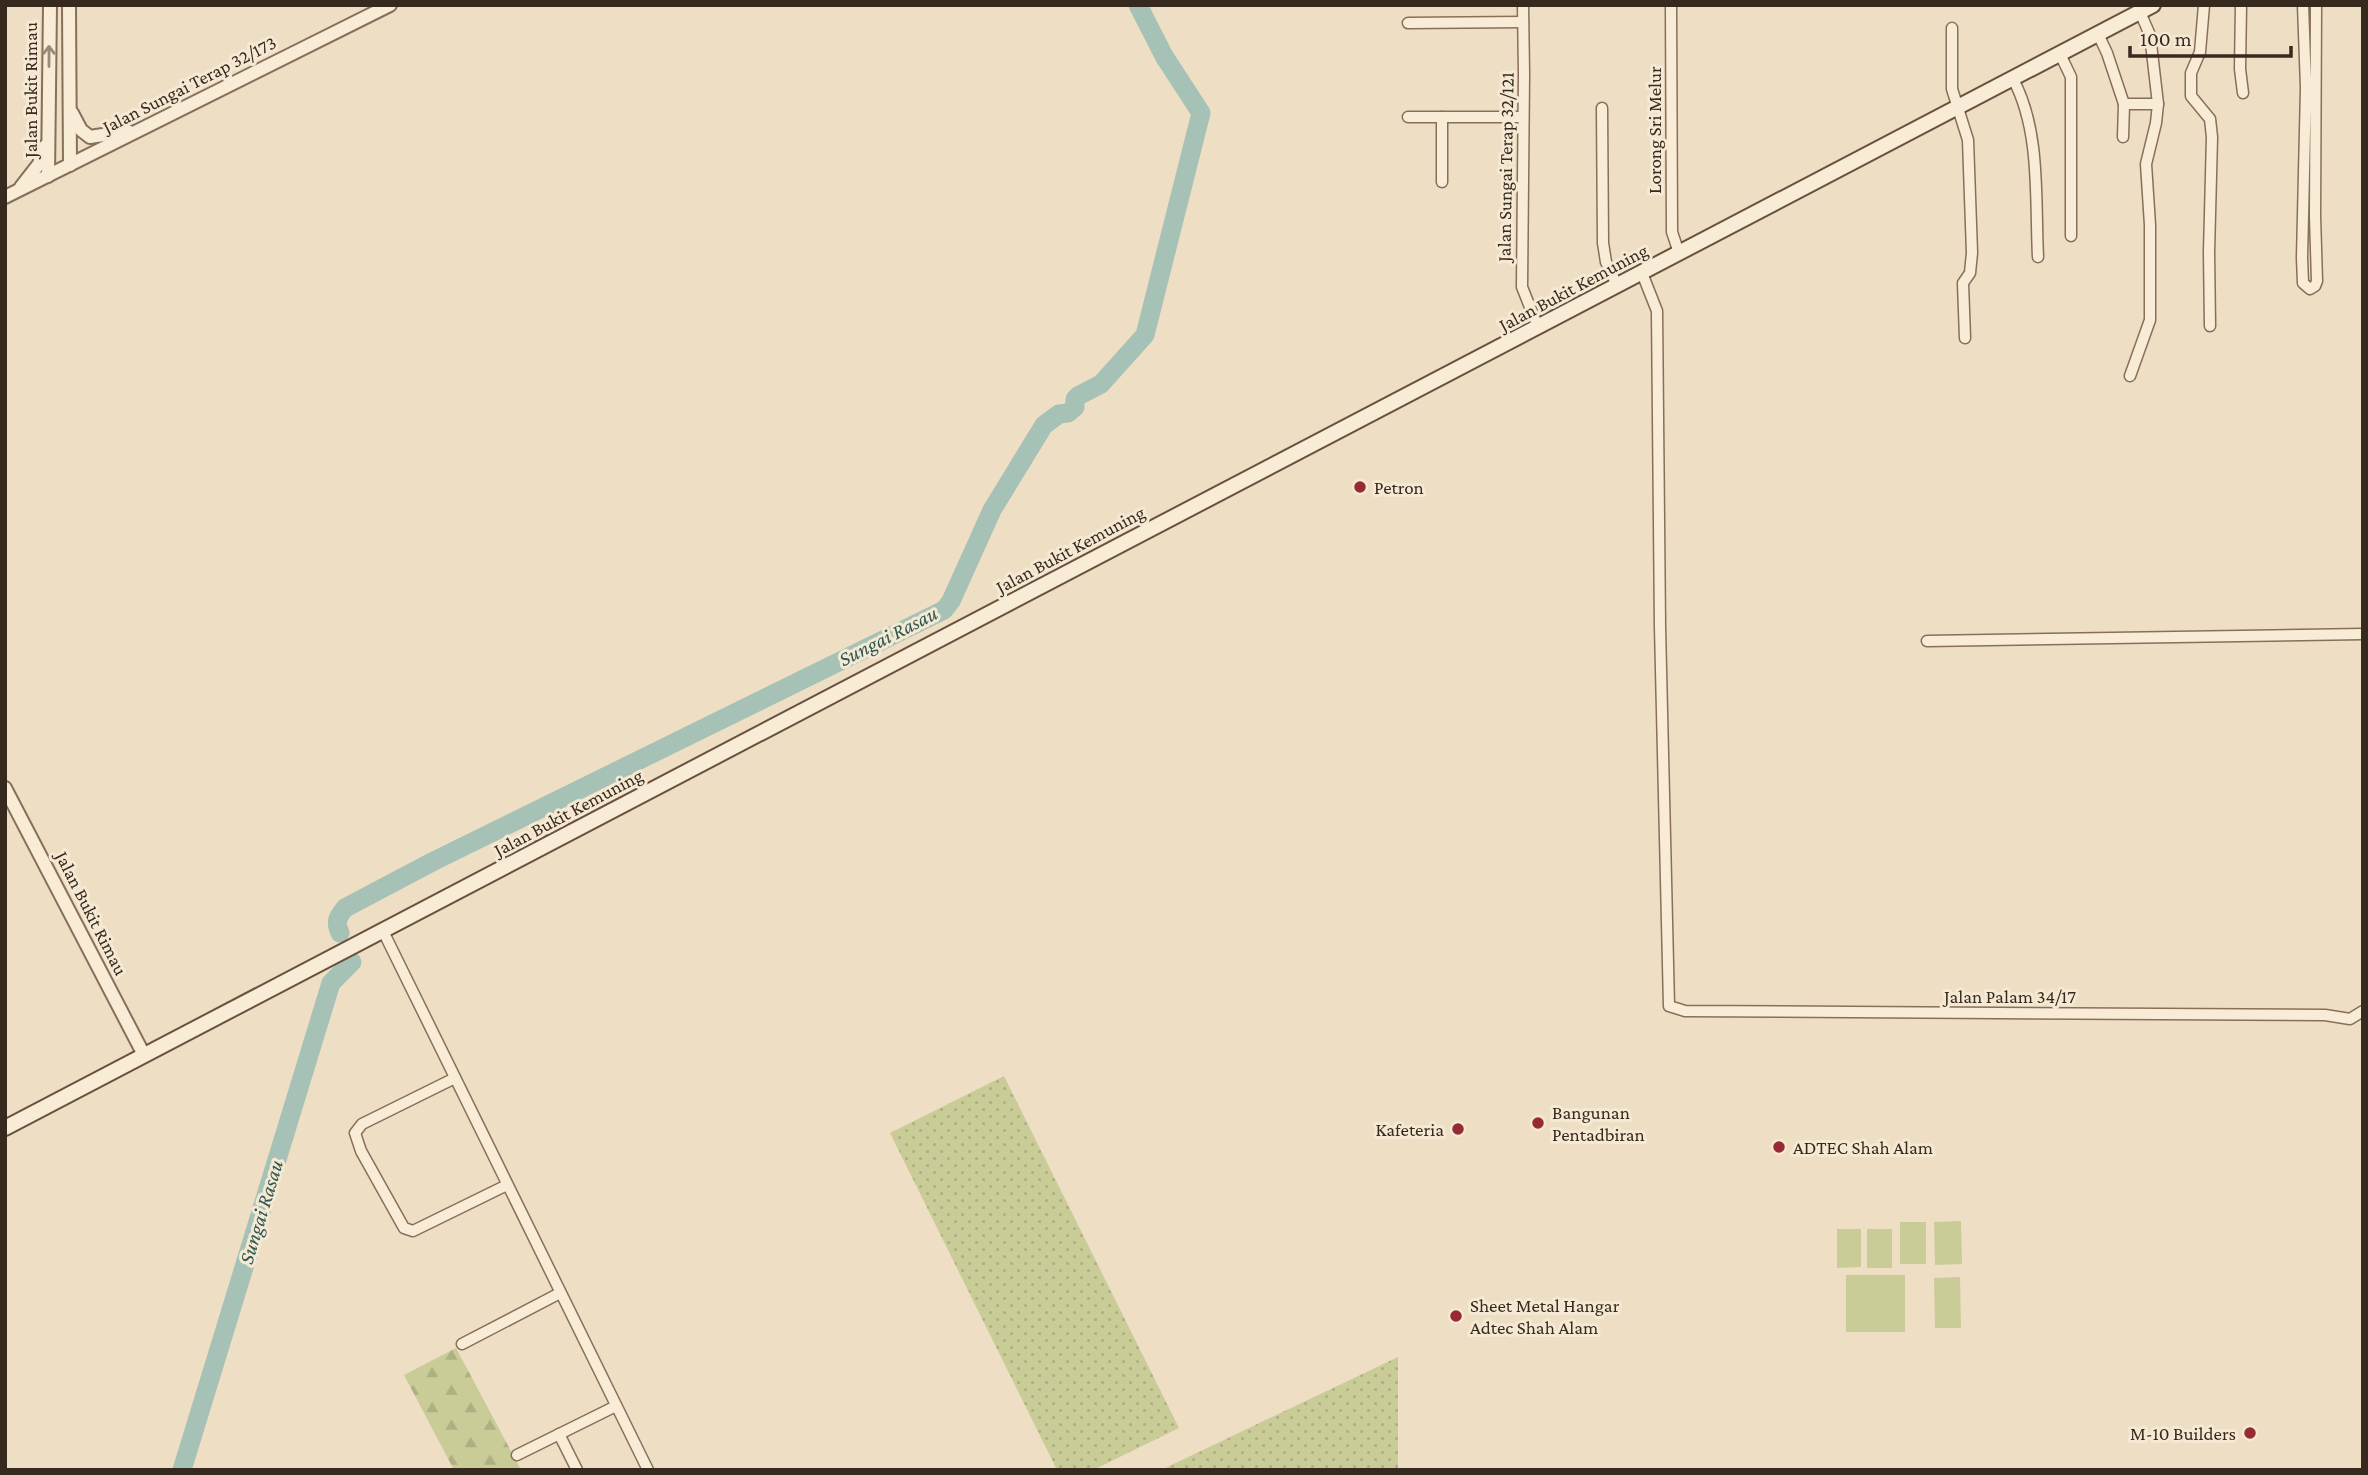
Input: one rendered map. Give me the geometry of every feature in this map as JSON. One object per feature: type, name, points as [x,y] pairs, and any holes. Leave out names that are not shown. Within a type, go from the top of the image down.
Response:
[{"type":"main road","name":"Jalan Bukit Kemuning","points":[[5,1128],[2146,9]]},
{"type":"street","name":"Jalan Bukit Rimau","points":[[48,176],[50,5]]},
{"type":"street","name":"Jalan Bukit Rimau","points":[[69,5],[70,165]]},
{"type":"street","name":"Jalan Sungai Terap 32/173","points":[[5,197],[390,5]]},
{"type":"street","name":"Jalan Sungai Terap 32/121","points":[[1522,5],[1521,287],[1538,327]]},
{"type":"street","name":"Lorong Sri Melur","points":[[1671,5],[1672,232],[1679,253]]},
{"type":"street","points":[[2204,5],[2200,52],[2191,73],[2191,96],[2210,119],[2212,138],[2210,326]]},
{"type":"street","points":[[2241,5],[2240,69],[2243,93]]},
{"type":"street","points":[[2303,5],[2310,216],[2317,281],[2310,289],[2303,283],[2310,216],[2316,5]]},
{"type":"street","points":[[2130,376],[2150,320],[2150,225],[2146,164],[2158,104],[2146,9]]},
{"type":"street","points":[[1408,23],[1523,22]]},
{"type":"street","points":[[1952,28],[1952,89],[1968,140],[1972,253],[1970,273],[1963,284],[1965,338]]},
{"type":"street","points":[[2098,34],[2124,104],[2123,136]]},
{"type":"street","points":[[2060,54],[2071,77],[2071,236]]},
{"type":"street","points":[[2013,79],[2030,123],[2038,257]]},
{"type":"street","points":[[68,104],[81,130],[90,137],[145,127]]},
{"type":"street","points":[[2124,104],[2158,104]]},
{"type":"street","points":[[18,191],[42,158],[49,108]]},
{"type":"street","points":[[1601,108],[1603,243],[1606,262],[1617,285]]},
{"type":"street","points":[[1408,117],[1523,117]]},
{"type":"street","points":[[1441,117],[1442,182]]},
{"type":"street","name":"Jalan Palam 34/17","points":[[1642,272],[1657,311],[1660,626],[1670,1006],[1685,1011],[2325,1015],[2350,1019],[2363,1011]]},
{"type":"street","points":[[1927,642],[2363,634]]},
{"type":"street","name":"Jalan Bukit Rimau","points":[[5,788],[144,1055]]},
{"type":"street","points":[[383,931],[648,1470]]},
{"type":"street","points":[[455,1078],[362,1124],[355,1133],[361,1151],[404,1228],[413,1231],[507,1185]]},
{"type":"street","points":[[462,1343],[560,1293]]},
{"type":"street","points":[[517,1455],[616,1406]]},
{"type":"street","points":[[559,1434],[577,1470]]},
{"type":"green space","points":[[1004,1076],[1179,1428],[1093,1470],[1057,1470],[890,1133]]},
{"type":"green space","points":[[1961,1221],[1962,1264],[1935,1265],[1934,1222]]},
{"type":"green space","points":[[1900,1222],[1926,1222],[1926,1264],[1900,1264]]},
{"type":"green space","points":[[1837,1229],[1861,1229],[1861,1267],[1837,1268]]},
{"type":"green space","points":[[1867,1229],[1892,1229],[1892,1268],[1867,1268]]},
{"type":"green space","points":[[1846,1275],[1905,1275],[1905,1332],[1846,1332]]},
{"type":"green space","points":[[1960,1277],[1961,1328],[1935,1328],[1934,1278]]},
{"type":"green space","points":[[456,1348],[521,1470],[454,1470],[404,1375]]},
{"type":"green space","points":[[1398,1357],[1398,1470],[1161,1470]]},
{"type":"waterway","name":"Sungai Rasau","points":[[340,933],[338,920],[345,908],[432,862],[944,610],[951,601],[992,510],[1044,425],[1059,414],[1068,413],[1075,407],[1075,399],[1078,396],[1101,384],[1145,335],[1201,113],[1164,56],[1138,5]]},
{"type":"waterway","name":"Sungai Rasau","points":[[182,1470],[331,983],[352,962]]},
{"type":"place","name":"Petron","points":[[1360,487]]},
{"type":"place","name":"Bangunan Pentadbiran","points":[[1538,1123]]},
{"type":"place","name":"Kafeteria","points":[[1458,1129]]},
{"type":"place","name":"ADTEC Shah Alam","points":[[1779,1147]]},
{"type":"place","name":"Sheet Metal Hangar Adtec Shah Alam","points":[[1456,1316]]},
{"type":"place","name":"M-10 Builders","points":[[2250,1433]]}]
